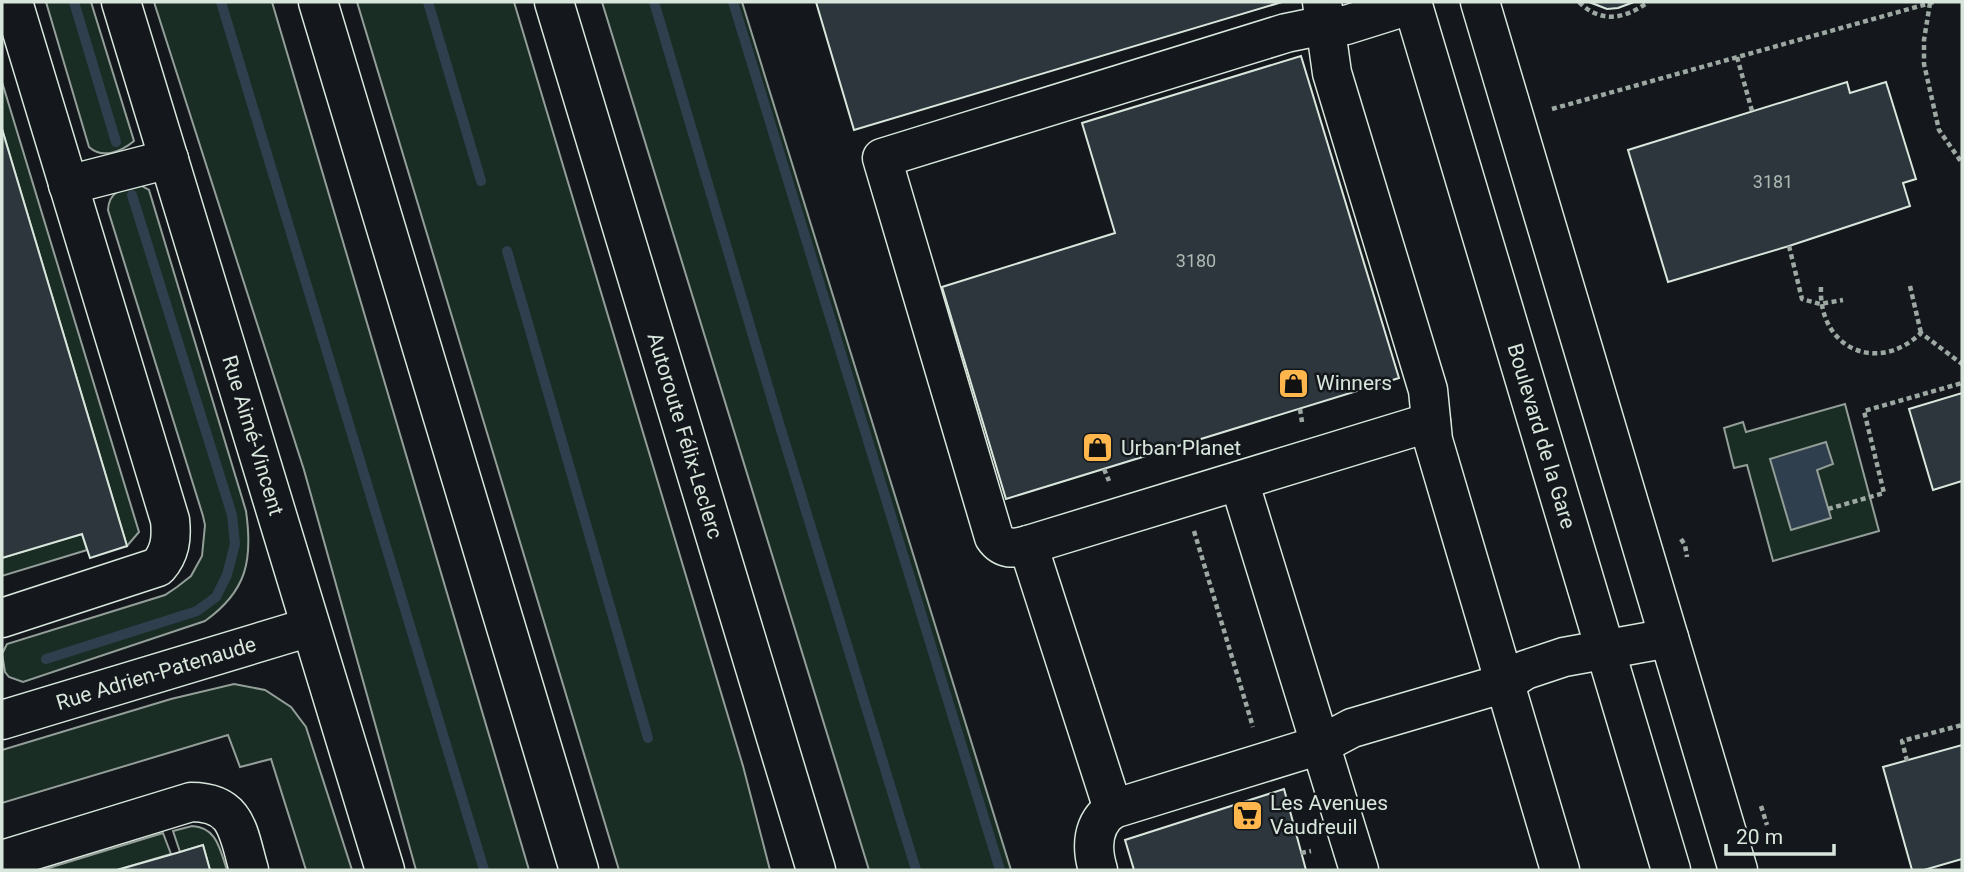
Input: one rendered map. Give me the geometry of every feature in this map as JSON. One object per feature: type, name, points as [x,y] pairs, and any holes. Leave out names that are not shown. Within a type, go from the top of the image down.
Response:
[{"type":"main road","points":[[2,618],[145,573],[158,567],[166,557],[170,545],[170,520],[13,2]]},
{"type":"main road","name":"Rue Aimé-Vincent","points":[[121,2],[384,870]]},
{"type":"main road","points":[[318,2],[579,870]]},
{"type":"main road","name":"Autoroute Félix-Leclerc","points":[[554,2],[816,870]]},
{"type":"main road","points":[[1480,2],[1738,870]]},
{"type":"main road","points":[[1323,13],[1346,25],[1413,3]]},
{"type":"main road","name":"Boulevard de la Gare","points":[[1413,3],[1671,870]]},
{"type":"main road","points":[[1323,13],[1332,72],[1428,390],[1433,440],[1560,870]]},
{"type":"main road","points":[[1323,13],[1286,33],[882,158],[994,537],[999,544],[1009,548],[1028,545],[1431,422]]},
{"type":"main road","points":[[68,185],[169,159]]},
{"type":"main road","points":[[1239,481],[1359,870]]},
{"type":"main road","points":[[1028,545],[1114,809]]},
{"type":"main road","name":"Rue Adrien-Patenaude","points":[[2,720],[310,627]]},
{"type":"main road","points":[[1098,870],[1094,839],[1097,826],[1105,815],[1114,809],[1320,745],[1352,728],[1505,683],[1525,670],[1550,662],[1669,638]]},
{"type":"main road","points":[[2,860],[182,804],[204,802],[230,814],[249,870]]},
{"type":"path","points":[[1580,2],[1600,16],[1614,18],[1636,11],[1648,2]]},
{"type":"path","points":[[1549,110],[1932,2],[1924,40],[1924,64],[1939,130],[1962,163]]},
{"type":"path","points":[[1737,57],[1752,111]]},
{"type":"path","points":[[1789,246],[1801,299],[1820,304],[1843,300]]},
{"type":"path","points":[[1910,286],[1921,332],[1962,364]]},
{"type":"path","points":[[1821,287],[1820,304],[1825,321],[1835,335],[1849,346],[1865,353],[1883,354],[1899,349],[1921,332]]},
{"type":"path","points":[[1828,509],[1884,493],[1864,411],[1962,383]]},
{"type":"path","points":[[1300,409],[1303,424]]},
{"type":"path","points":[[1104,469],[1110,483]]},
{"type":"path","points":[[1194,530],[1256,736]]},
{"type":"path","points":[[1908,761],[1902,741],[1962,725]]},
{"type":"path","points":[[1300,853],[1311,851]]},
{"type":"green space","points":[[46,2],[91,2],[134,141],[123,148],[112,153],[100,153],[89,147]]},
{"type":"green space","points":[[154,2],[272,2],[529,870],[416,870],[304,470]]},
{"type":"green space","points":[[357,2],[514,2],[743,766],[770,870],[619,870]]},
{"type":"green space","points":[[602,2],[742,2],[1011,870],[869,870]]},
{"type":"green space","points":[[2,82],[139,532],[127,546],[2,129]]},
{"type":"green space","points":[[140,185],[149,190],[246,511],[248,545],[244,573],[230,598],[205,621],[23,682],[9,677],[5,672],[2,654],[7,644],[165,595],[191,576],[202,556],[205,525],[203,516],[108,210],[114,194]]},
{"type":"green space","points":[[1845,404],[1879,531],[1773,561],[1747,465],[1734,468],[1724,428],[1743,422],[1746,432]]},
{"type":"green space","points":[[82,534],[87,550],[2,576],[2,558]]},
{"type":"green space","points":[[234,684],[265,690],[291,707],[306,727],[352,870],[306,870],[271,759],[240,767],[228,735],[2,803],[2,750],[171,699]]},
{"type":"green space","points":[[192,826],[207,830],[212,835],[227,870],[210,870],[203,845],[180,852],[173,831]]},
{"type":"green space","points":[[163,833],[171,854],[117,870],[42,870]]},
{"type":"water","points":[[1826,442],[1833,464],[1817,470],[1831,518],[1791,530],[1770,459]]},
{"type":"building","points":[[816,2],[1282,2],[854,130]]},
{"type":"building","points":[[1589,2],[1634,2],[1607,9]]},
{"type":"building","points":[[1301,56],[1399,378],[1006,499],[942,287],[1115,233],[1082,123]]},
{"type":"building","points":[[1847,82],[1850,93],[1886,82],[1916,179],[1903,183],[1910,206],[1668,282],[1628,150]]},
{"type":"building","points":[[2,129],[127,546],[90,558],[82,534],[2,558]]},
{"type":"building","points":[[1962,393],[1962,481],[1933,490],[1909,409]]},
{"type":"building","points":[[1962,745],[1962,859],[1924,870],[1912,870],[1883,767]]},
{"type":"building","name":"Les Avenues Vaudreuil","points":[[1284,789],[1306,870],[1134,870],[1125,840]]},
{"type":"building","points":[[203,845],[210,870],[117,870],[180,852]]},
{"type":"waterway","points":[[74,2],[116,142]]},
{"type":"waterway","points":[[221,2],[484,870]]},
{"type":"waterway","points":[[428,2],[481,181]]},
{"type":"waterway","points":[[654,2],[916,870]]},
{"type":"waterway","points":[[733,2],[1000,870]]},
{"type":"waterway","points":[[46,659],[197,611],[216,597],[227,575],[235,544],[232,515],[132,195]]},
{"type":"waterway","points":[[507,251],[648,738]]},
{"type":"place","name":"Winners","points":[[1293,383]]},
{"type":"place","name":"Urban Planet","points":[[1098,448]]},
{"type":"place","name":"Les Avenues Vaudreuil","points":[[1247,815]]}]
